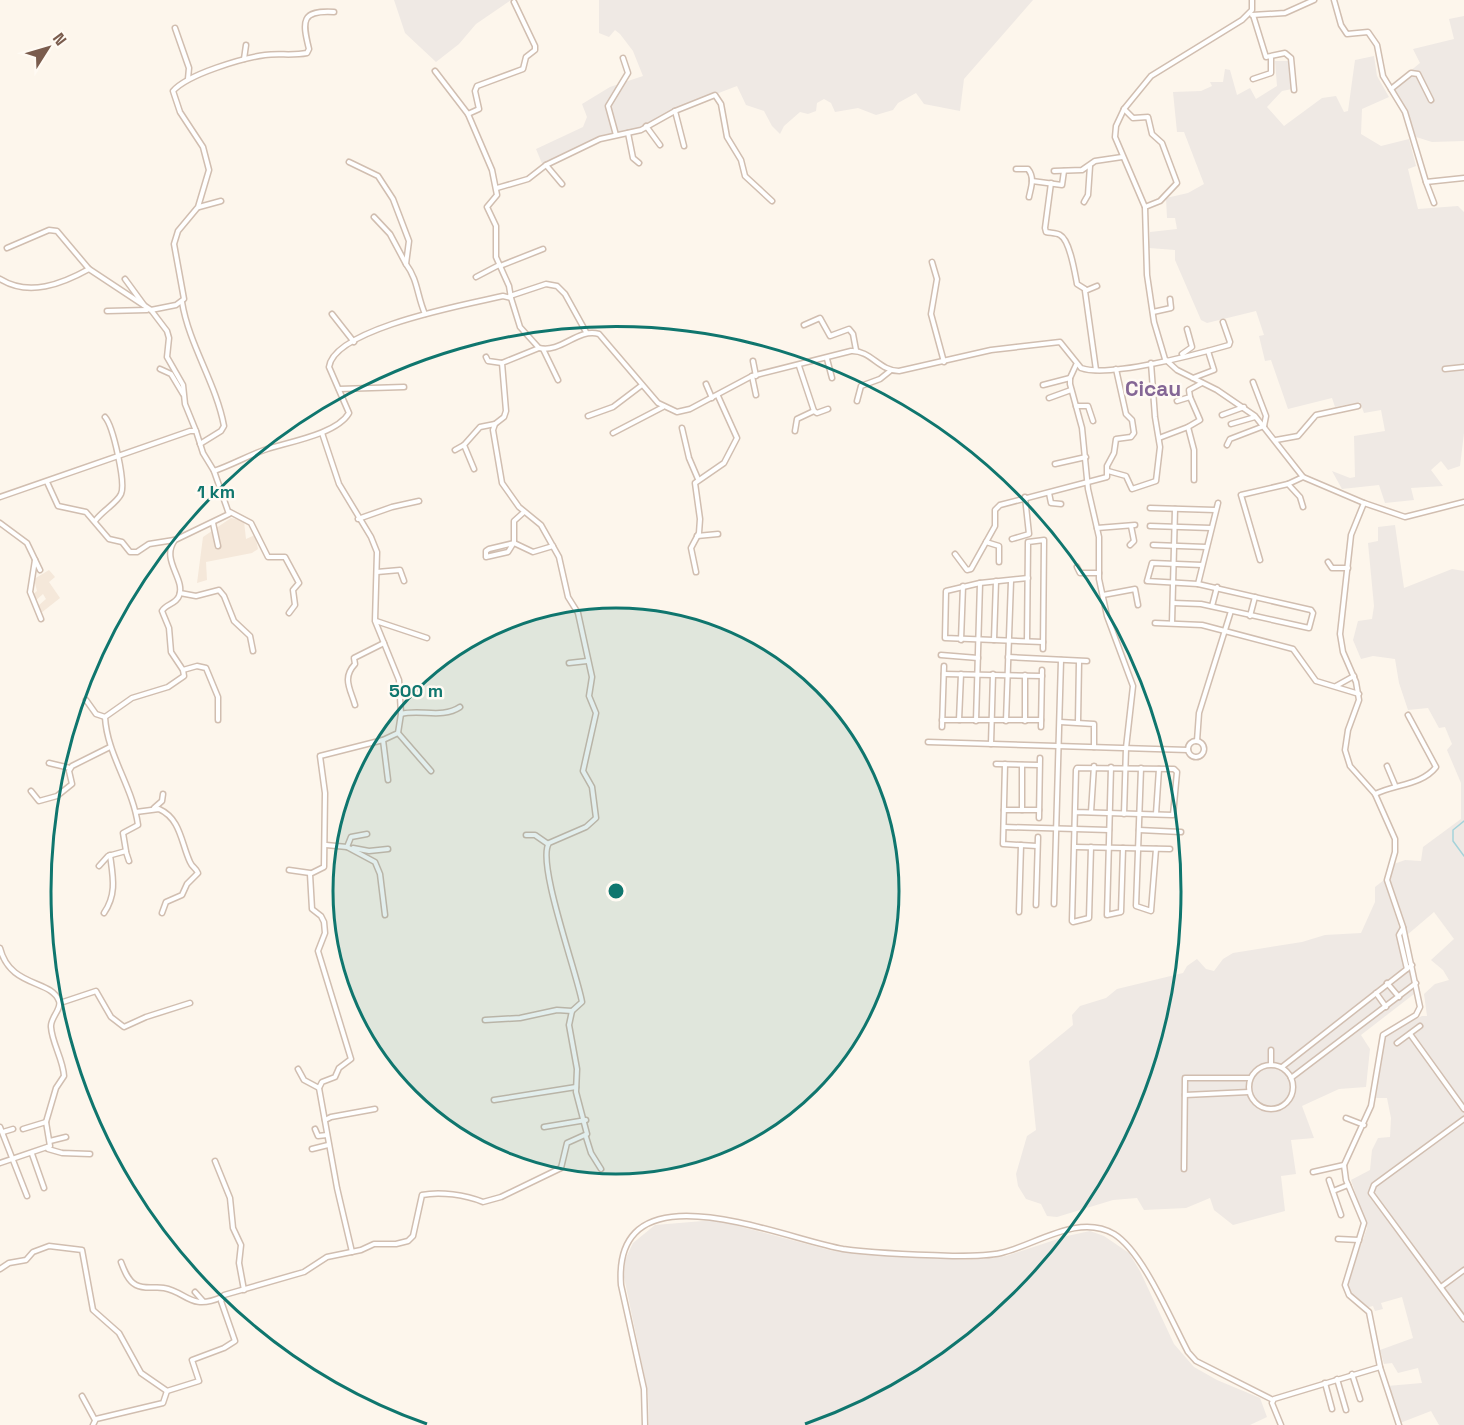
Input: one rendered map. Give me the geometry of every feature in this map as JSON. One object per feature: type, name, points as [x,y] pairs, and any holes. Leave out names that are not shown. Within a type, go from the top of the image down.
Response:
[{"type":"street","points":[[1251,0],[1253,7],[1250,15],[1266,56],[1271,58],[1285,53],[1291,58],[1294,90]]},
{"type":"street","points":[[1314,0],[1285,13],[1250,15],[1151,76],[1124,109],[1114,131],[1122,157],[1145,207],[1147,275],[1153,312],[1165,359],[1173,367],[1244,407],[1255,416],[1303,477],[1364,503],[1406,517],[1464,502]]},
{"type":"street","points":[[1334,0],[1345,33],[1348,35],[1368,32],[1373,36],[1382,72],[1405,112],[1434,203]]},
{"type":"street","points":[[468,114],[479,109],[475,91],[477,86],[523,69],[526,57],[535,50],[536,46],[514,2]]},
{"type":"street","points":[[200,444],[221,431],[224,426],[216,394],[186,324],[182,302],[182,277],[174,254],[174,244],[178,231],[198,207],[207,179],[208,162],[203,147],[180,112],[173,93],[176,87],[188,80],[244,59],[307,53],[309,49],[304,25],[307,17],[318,11],[334,12]]},
{"type":"street","points":[[175,28],[189,68],[188,80]]},
{"type":"street","points":[[244,59],[246,45]]},
{"type":"street","points":[[616,135],[608,109],[628,74],[623,58]]},
{"type":"street","points":[[1253,79],[1271,73],[1271,58]]},
{"type":"street","points":[[435,71],[468,114],[492,170],[497,188],[496,198],[487,207],[496,226],[495,248],[499,266],[509,286],[520,327],[541,348],[558,380]]},
{"type":"street","points":[[1391,88],[1411,73],[1418,74],[1431,100]]},
{"type":"street","points":[[497,188],[528,179],[546,165],[579,148],[628,133],[675,111],[717,96],[723,112],[727,137],[741,160],[746,176],[772,201]]},
{"type":"street","points":[[1124,109],[1133,118],[1149,117],[1152,134],[1162,143],[1177,183],[1160,201],[1145,207]]},
{"type":"street","points":[[675,111],[684,146]]},
{"type":"street","points":[[646,126],[660,146]]},
{"type":"street","points":[[628,133],[633,158],[639,163]]},
{"type":"street","points":[[1054,171],[1089,166],[1095,161],[1122,157]]},
{"type":"street","points":[[349,162],[378,176],[393,199],[409,241],[406,264]]},
{"type":"street","points":[[546,165],[562,184]]},
{"type":"street","points":[[1084,202],[1088,195],[1089,166]]},
{"type":"street","points":[[1016,169],[1030,171],[1032,181],[1029,197]]},
{"type":"street","points":[[1032,181],[1062,184],[1064,171]]},
{"type":"street","points":[[1426,182],[1464,178]]},
{"type":"street","points":[[1051,183],[1046,232],[1060,234],[1064,238],[1077,284],[1085,289],[1097,286]]},
{"type":"street","points":[[198,207],[221,201]]},
{"type":"street","points":[[374,218],[390,234],[416,278],[418,300],[425,314]]},
{"type":"street","points":[[7,248],[53,229],[89,269],[148,310]]},
{"type":"street","points":[[476,277],[543,249]]},
{"type":"street","points":[[932,262],[937,279],[931,314],[944,362]]},
{"type":"street","points":[[0,279],[8,284],[46,287],[68,280],[89,269]]},
{"type":"street","points":[[125,279],[168,334],[167,357],[183,385],[200,444],[214,471],[230,512],[251,523],[268,557],[285,556],[299,583],[294,588],[295,605],[289,613]]},
{"type":"street","points":[[214,471],[241,462],[265,450],[322,432],[342,421],[349,413],[329,367],[330,360],[354,342],[387,325],[499,297],[511,297],[546,284],[557,286],[565,294],[586,332]]},
{"type":"street","points":[[1085,289],[1096,370]]},
{"type":"street","points":[[1153,312],[1171,308],[1170,298]]},
{"type":"street","points":[[107,311],[148,310],[182,302]]},
{"type":"street","points":[[332,314],[354,342]]},
{"type":"street","points":[[804,325],[820,318],[828,336],[850,330],[856,350],[891,371]]},
{"type":"street","points":[[857,401],[859,389],[864,383],[880,379],[891,371],[944,362],[991,350],[1058,341],[1066,345],[1076,365],[1085,370],[1116,369],[1208,351],[1230,344],[1223,322]]},
{"type":"street","points":[[1179,356],[1192,347],[1187,329]]},
{"type":"street","points":[[486,357],[488,361],[502,363],[541,348],[566,343],[586,332],[594,332],[605,338],[642,385],[663,407],[673,411],[683,411],[754,376],[856,350]]},
{"type":"street","points":[[1193,378],[1214,370],[1208,351]]},
{"type":"street","points":[[827,359],[832,378]]},
{"type":"street","points":[[753,361],[756,394]]},
{"type":"street","points":[[455,450],[480,427],[495,424],[503,419],[506,411],[502,363]]},
{"type":"street","points":[[1108,471],[1125,476],[1132,489],[1154,483],[1160,454],[1151,363]]},
{"type":"street","points":[[1076,365],[1070,378],[1071,390],[1083,428],[1087,483],[1097,528],[1099,573],[1109,620],[1133,686],[1126,748],[1124,814]]},
{"type":"street","points":[[799,366],[814,411]]},
{"type":"street","points":[[1446,369],[1464,367]]},
{"type":"street","points":[[160,369],[171,374],[185,398]]},
{"type":"street","points":[[955,554],[969,571],[995,526],[997,507],[1025,497],[1106,478],[1116,439],[1131,437],[1134,433],[1132,420],[1126,414],[1116,369]]},
{"type":"street","points":[[1043,385],[1070,378]]},
{"type":"street","points":[[1253,382],[1266,416],[1264,426]]},
{"type":"street","points":[[1159,438],[1200,420],[1189,390],[1203,383]]},
{"type":"street","points":[[706,384],[712,398]]},
{"type":"street","points":[[588,416],[613,407],[642,385]]},
{"type":"street","points":[[339,389],[404,387]]},
{"type":"street","points":[[1049,398],[1071,390]]},
{"type":"street","points":[[696,572],[691,548],[698,536],[700,516],[694,485],[698,479],[724,463],[737,438],[718,395]]},
{"type":"street","points":[[1177,401],[1190,397]]},
{"type":"street","points":[[1076,406],[1088,406],[1093,421]]},
{"type":"street","points":[[1275,440],[1298,436],[1316,415],[1358,406]]},
{"type":"street","points":[[613,433],[663,407]]},
{"type":"street","points":[[1222,416],[1244,407]]},
{"type":"street","points":[[795,431],[797,419],[814,411],[817,413],[828,409]]},
{"type":"street","points":[[1231,424],[1255,416]]},
{"type":"street","points":[[95,520],[122,493],[120,457],[110,422],[105,417]]},
{"type":"street","points":[[495,424],[493,430],[502,483],[524,512],[538,521],[561,562],[568,597],[578,613],[592,677],[589,696],[596,713],[583,771],[592,787],[596,818],[586,827],[548,844]]},
{"type":"street","points":[[1227,445],[1229,440],[1239,434],[1264,426]]},
{"type":"street","points":[[1188,427],[1194,450],[1194,480]]},
{"type":"street","points":[[682,428],[689,458],[698,479]]},
{"type":"street","points":[[0,497],[120,457],[184,432],[196,431]]},
{"type":"street","points":[[322,432],[339,484],[374,544],[378,572],[374,579],[375,621],[399,680],[401,714],[398,733],[431,771]]},
{"type":"street","points":[[464,444],[474,469]]},
{"type":"street","points":[[1055,464],[1086,457]]},
{"type":"street","points":[[1260,560],[1241,495],[1288,484],[1303,477]]},
{"type":"street","points":[[47,482],[58,506],[82,510],[95,520],[110,539],[122,542],[128,551],[134,554],[149,544],[174,540],[213,523],[230,512]]},
{"type":"street","points":[[1288,484],[1300,497],[1303,507]]},
{"type":"street","points":[[1049,493],[1051,503],[1061,504]]},
{"type":"street","points":[[1012,539],[1026,536],[1029,532],[1025,497]]},
{"type":"street","points":[[358,519],[392,507],[419,501]]},
{"type":"street","points":[[1198,584],[1218,503]]},
{"type":"street","points":[[1364,503],[1352,531],[1340,637],[1344,657],[1354,676],[1359,694],[1359,705],[1348,730],[1345,750],[1350,766],[1375,794],[1396,844],[1387,880],[1403,927],[1416,983],[1419,1011],[1383,1035],[1374,1074],[1372,1101],[1364,1125],[1344,1165],[1348,1185],[1364,1218],[1346,1277],[1346,1289],[1369,1312],[1380,1366],[1399,1425]]},
{"type":"street","points":[[1150,508],[1215,510]]},
{"type":"street","points":[[1172,623],[1175,509]]},
{"type":"street","points":[[524,512],[514,521],[513,544],[508,552],[486,557],[487,550],[513,544],[532,552],[553,546]]},
{"type":"street","points":[[0,523],[27,543],[40,570]]},
{"type":"street","points":[[213,523],[218,546]]},
{"type":"street","points":[[1097,528],[1133,526],[1134,541],[1130,545]]},
{"type":"street","points":[[1150,526],[1211,528]]},
{"type":"street","points":[[698,536],[718,534]]},
{"type":"street","points":[[105,717],[132,698],[174,684],[184,676],[183,670],[173,657],[169,628],[162,611],[178,598],[180,593],[170,553],[174,540]]},
{"type":"street","points":[[1027,641],[1028,542],[1037,540],[1045,542],[1043,649]]},
{"type":"street","points":[[986,542],[999,546],[999,562]]},
{"type":"street","points":[[1153,545],[1206,547]]},
{"type":"street","points":[[35,560],[30,592],[41,619]]},
{"type":"street","points":[[1328,562],[1332,568],[1348,568]]},
{"type":"street","points":[[1173,603],[1212,606],[1309,628],[1313,613],[1311,610],[1217,587],[1198,584],[1149,583],[1147,580],[1152,563],[1202,565]]},
{"type":"street","points":[[1077,567],[1080,573],[1099,573]]},
{"type":"street","points":[[378,572],[400,570],[404,581]]},
{"type":"street","points":[[1028,578],[980,583],[946,591],[945,639],[1043,642]]},
{"type":"street","points":[[1006,721],[1011,580]]},
{"type":"street","points":[[994,640],[996,581]]},
{"type":"street","points":[[976,721],[980,583]]},
{"type":"street","points":[[961,640],[963,586]]},
{"type":"street","points":[[1212,606],[1217,587]]},
{"type":"street","points":[[1103,595],[1135,589],[1138,605]]},
{"type":"street","points":[[180,593],[193,596],[216,590],[222,592],[234,621],[250,636],[253,651]]},
{"type":"street","points":[[1250,616],[1255,597]]},
{"type":"street","points":[[1197,741],[1199,713],[1231,611]]},
{"type":"street","points":[[375,621],[427,638]]},
{"type":"street","points":[[1155,623],[1202,625],[1293,649],[1313,680],[1359,694]]},
{"type":"street","points":[[355,705],[347,676],[355,664],[354,658],[384,643]]},
{"type":"street","points":[[940,655],[978,658]]},
{"type":"street","points":[[1008,657],[1087,661]]},
{"type":"street","points":[[1054,904],[1061,660]]},
{"type":"street","points":[[569,663],[587,661]]},
{"type":"street","points":[[1077,722],[1079,662]]},
{"type":"street","points":[[183,670],[197,666],[206,668],[218,697],[218,720]]},
{"type":"street","points":[[942,728],[944,666]]},
{"type":"street","points":[[1041,727],[1042,670]]},
{"type":"street","points":[[944,674],[1042,676]]},
{"type":"street","points":[[959,720],[961,674]]},
{"type":"street","points":[[991,744],[993,674]]},
{"type":"street","points":[[1025,675],[1025,721]]},
{"type":"street","points":[[1335,687],[1354,676]]},
{"type":"street","points":[[86,700],[96,714],[105,717]]},
{"type":"street","points":[[401,714],[415,711],[446,713],[460,707]]},
{"type":"street","points":[[1375,794],[1395,785],[1424,779],[1436,767],[1408,715]]},
{"type":"street","points":[[105,717],[110,747],[136,812],[137,826],[123,833],[129,861]]},
{"type":"street","points":[[942,720],[1041,720]]},
{"type":"street","points":[[1060,722],[1094,724],[1094,747]]},
{"type":"street","points":[[289,870],[311,873],[324,867],[325,787],[320,756],[383,740],[398,733]]},
{"type":"street","points":[[383,740],[388,780]]},
{"type":"street","points":[[1188,750],[1190,744],[1197,741]]},
{"type":"street","points":[[928,742],[1188,750],[1193,756],[1202,754],[1203,746],[1197,741]]},
{"type":"street","points":[[49,763],[70,768],[110,747]]},
{"type":"street","points":[[1039,818],[1040,758]]},
{"type":"street","points":[[996,764],[1039,765]]},
{"type":"street","points":[[1005,764],[1004,844],[1037,846]]},
{"type":"street","points":[[1022,765],[1022,810]]},
{"type":"street","points":[[1092,812],[1094,766]]},
{"type":"street","points":[[1075,812],[1174,814],[1175,770],[1094,766],[1077,768],[1075,812],[1075,830],[1071,921],[1089,918],[1091,848]]},
{"type":"street","points":[[1387,766],[1395,785]]},
{"type":"street","points":[[1111,767],[1107,915],[1121,912],[1123,848]]},
{"type":"street","points":[[31,791],[39,801],[64,792],[72,784],[70,768]]},
{"type":"street","points":[[1141,768],[1136,906],[1144,910],[1152,909],[1156,849]]},
{"type":"street","points":[[1156,814],[1159,768]]},
{"type":"street","points":[[154,809],[162,801],[163,794]]},
{"type":"street","points":[[136,812],[163,810],[175,824],[184,840],[190,862],[198,873],[187,884],[182,895],[166,902],[162,912]]},
{"type":"street","points":[[1004,810],[1039,810]]},
{"type":"street","points":[[1004,827],[1109,831]]},
{"type":"street","points":[[1139,830],[1181,832]]},
{"type":"street","points":[[348,848],[351,837],[367,834]]},
{"type":"street","points":[[526,834],[535,835],[548,844]]},
{"type":"street","points":[[1036,905],[1038,837]]},
{"type":"street","points":[[548,844],[552,896],[582,1002],[572,1011],[569,1025],[577,1069],[576,1087],[586,1120],[586,1137],[591,1153],[601,1169]]},
{"type":"street","points":[[326,845],[369,851],[388,849]]},
{"type":"street","points":[[1019,912],[1021,845]]},
{"type":"street","points":[[1074,847],[1170,849]]},
{"type":"street","points":[[348,848],[371,857],[378,865],[385,915]]},
{"type":"street","points":[[99,866],[110,855],[126,852]]},
{"type":"street","points":[[104,913],[111,902],[114,889],[110,855]]},
{"type":"street","points":[[311,873],[312,909],[322,917],[325,933],[319,954],[351,1059],[339,1068],[335,1077],[321,1083],[319,1088],[328,1145],[352,1252]]},
{"type":"street","points":[[1403,927],[1400,935],[1407,969]]},
{"type":"street","points":[[0,948],[2,960],[12,972],[50,992],[60,1003]]},
{"type":"street","points":[[1282,1067],[1412,965]]},
{"type":"street","points":[[1292,1078],[1416,983]]},
{"type":"street","points":[[1388,984],[1399,997]]},
{"type":"street","points":[[60,1003],[96,991],[111,1017],[124,1027],[190,1003]]},
{"type":"street","points":[[1376,993],[1387,1007]]},
{"type":"street","points":[[48,1149],[50,1141],[46,1122],[56,1088],[64,1076],[51,1026],[60,1003]]},
{"type":"street","points":[[485,1020],[520,1018],[557,1010],[572,1011]]},
{"type":"street","points":[[1397,1043],[1420,1026]]},
{"type":"street","points":[[1410,1034],[1464,1109]]},
{"type":"street","points":[[1271,1064],[1272,1050]]},
{"type":"street","points":[[1271,1064],[1282,1067],[1292,1078],[1292,1096],[1278,1108],[1260,1106],[1249,1092],[1250,1078],[1257,1069],[1271,1064]]},
{"type":"street","points":[[298,1069],[304,1080],[319,1088]]},
{"type":"street","points":[[1184,1169],[1186,1077],[1250,1078]]},
{"type":"street","points":[[494,1100],[576,1087]]},
{"type":"street","points":[[1185,1095],[1249,1092]]},
{"type":"street","points":[[325,1120],[375,1109]]},
{"type":"street","points":[[1346,1118],[1364,1125]]},
{"type":"street","points":[[1464,1119],[1371,1188],[1371,1193],[1464,1319]]},
{"type":"street","points":[[544,1128],[586,1120]]},
{"type":"street","points":[[23,1129],[46,1122]]},
{"type":"street","points":[[0,1127],[27,1196]]},
{"type":"street","points":[[3,1132],[13,1129]]},
{"type":"street","points":[[315,1129],[318,1136],[327,1136]]},
{"type":"street","points":[[50,1141],[66,1137]]},
{"type":"street","points":[[121,1262],[130,1280],[136,1285],[165,1288],[188,1300],[204,1302],[310,1269],[327,1257],[352,1252],[374,1244],[396,1244],[411,1239],[422,1195],[454,1195],[483,1202],[495,1199],[561,1168],[567,1143],[586,1137]]},
{"type":"street","points":[[312,1149],[328,1145]]},
{"type":"street","points":[[0,1162],[48,1149],[62,1153],[90,1154]]},
{"type":"street","points":[[32,1154],[44,1188]]},
{"type":"street","points":[[215,1161],[230,1198],[233,1228],[241,1245],[239,1263],[244,1290]]},
{"type":"street","points":[[1313,1172],[1344,1165]]},
{"type":"street","points":[[1329,1180],[1341,1215]]},
{"type":"street","points":[[1333,1191],[1348,1185]]},
{"type":"street","points":[[645,1425],[644,1389],[619,1268],[628,1243],[643,1227],[660,1219],[687,1216],[734,1219],[843,1249],[956,1256],[999,1254],[1068,1229],[1090,1227],[1113,1233],[1133,1250],[1188,1352],[1196,1361],[1273,1400],[1380,1366]]},
{"type":"street","points":[[1338,1239],[1359,1240]]},
{"type":"street","points":[[0,1269],[9,1263],[26,1260],[33,1252],[49,1246],[82,1250],[93,1310],[119,1333],[141,1373],[167,1391]]},
{"type":"street","points":[[1441,1287],[1464,1270]]},
{"type":"street","points":[[195,1292],[204,1302]]},
{"type":"street","points":[[167,1391],[198,1382],[200,1378],[192,1365],[193,1359],[234,1342],[222,1297]]},
{"type":"street","points":[[1352,1374],[1360,1399]]},
{"type":"street","points":[[1337,1379],[1346,1410]]},
{"type":"street","points":[[1325,1383],[1332,1409]]},
{"type":"street","points":[[82,1396],[94,1423],[164,1403],[167,1391]]},
{"type":"street","points":[[1273,1400],[1272,1403],[1281,1425]]},
{"type":"shaded area","points":[[394,0],[511,0],[476,24],[459,44],[436,62],[405,33]]},
{"type":"shaded area","points":[[599,0],[1033,0],[964,79],[960,111],[924,104],[916,93],[898,103],[893,110],[876,115],[858,108],[835,112],[831,103],[824,99],[817,103],[816,111],[808,114],[800,112],[784,126],[780,134],[772,126],[764,111],[746,105],[737,86],[690,104],[637,129],[616,132],[589,142],[543,166],[536,149],[583,127],[587,117],[582,104],[610,87],[643,76],[633,51],[620,34],[615,30],[609,37],[599,33]]},
{"type":"shaded area","points":[[1464,16],[1464,141],[1432,142],[1416,137],[1403,105],[1391,87],[1420,63],[1413,49],[1454,39],[1449,19]]},
{"type":"shaded area","points":[[1374,56],[1377,76],[1389,97],[1362,109],[1361,134],[1381,146],[1409,139],[1416,166],[1408,169],[1418,209],[1458,206],[1464,212],[1464,433],[1460,466],[1448,470],[1441,461],[1431,470],[1443,486],[1411,488],[1414,500],[1385,503],[1379,485],[1342,489],[1332,471],[1350,478],[1355,477],[1354,436],[1385,431],[1381,410],[1364,413],[1360,402],[1335,407],[1332,398],[1288,409],[1271,360],[1265,361],[1259,336],[1264,335],[1256,311],[1207,323],[1201,320],[1175,260],[1175,250],[1149,248],[1150,232],[1177,229],[1175,218],[1167,218],[1166,198],[1188,193],[1204,184],[1184,132],[1177,132],[1173,92],[1201,91],[1212,86],[1210,82],[1223,82],[1225,69],[1230,70],[1237,95],[1250,88],[1256,99],[1277,86],[1275,61],[1289,61],[1292,89],[1282,91],[1267,107],[1284,126],[1322,98],[1336,96],[1344,112],[1348,111],[1355,60]]},
{"type":"shaded area","points":[[231,518],[244,521],[246,539],[255,535],[258,549],[252,553],[206,562],[207,580],[197,583],[203,537]]},
{"type":"shaded area","points":[[1395,525],[1404,588],[1452,569],[1464,571],[1464,1425],[1439,1425],[1431,1411],[1400,1423],[1387,1386],[1422,1383],[1418,1368],[1398,1373],[1392,1363],[1384,1364],[1380,1350],[1413,1338],[1402,1297],[1381,1303],[1383,1309],[1375,1311],[1373,1306],[1369,1307],[1350,1294],[1347,1285],[1367,1228],[1351,1180],[1370,1170],[1372,1150],[1378,1138],[1390,1137],[1391,1118],[1387,1098],[1376,1098],[1377,1072],[1384,1038],[1388,1033],[1422,1016],[1427,1016],[1424,994],[1435,984],[1449,980],[1443,970],[1431,960],[1454,939],[1434,912],[1407,935],[1390,888],[1389,873],[1394,864],[1405,860],[1421,861],[1423,847],[1461,819],[1461,783],[1447,750],[1452,744],[1445,727],[1439,728],[1428,708],[1408,710],[1399,683],[1395,659],[1373,656],[1361,659],[1353,640],[1358,621],[1372,619],[1374,606],[1368,543],[1378,541],[1378,527]]},
{"type":"shaded area","points":[[49,570],[55,577],[49,582],[60,598],[41,613],[38,606],[46,599],[43,594],[35,601],[32,595],[37,591],[34,579]]},
{"type":"shaded area","points":[[1384,880],[1399,927],[1414,994],[1361,1035],[1370,1049],[1366,1087],[1339,1089],[1302,1106],[1314,1138],[1291,1140],[1296,1174],[1281,1176],[1285,1211],[1233,1225],[1214,1210],[1210,1198],[1186,1208],[1144,1210],[1137,1198],[1113,1200],[1057,1217],[1047,1216],[1041,1204],[1026,1199],[1018,1186],[1016,1174],[1027,1136],[1036,1130],[1029,1061],[1073,1025],[1072,1015],[1080,1006],[1106,998],[1117,989],[1183,973],[1187,966],[1197,959],[1206,969],[1214,971],[1223,959],[1233,953],[1302,942],[1325,935],[1361,933],[1375,902],[1375,887]]},
{"type":"shaded area","points":[[715,1220],[833,1251],[970,1260],[1006,1256],[1090,1231],[1104,1236],[1129,1253],[1140,1271],[1174,1344],[1194,1367],[1217,1380],[1260,1398],[1267,1417],[1250,1425],[649,1425],[648,1393],[624,1277],[625,1260],[633,1243],[655,1225]]},
{"type":"waterway","points":[[1464,821],[1453,830],[1453,841],[1464,856]]},
{"type":"district","name":"Cicau","points":[[1153,389]]}]
